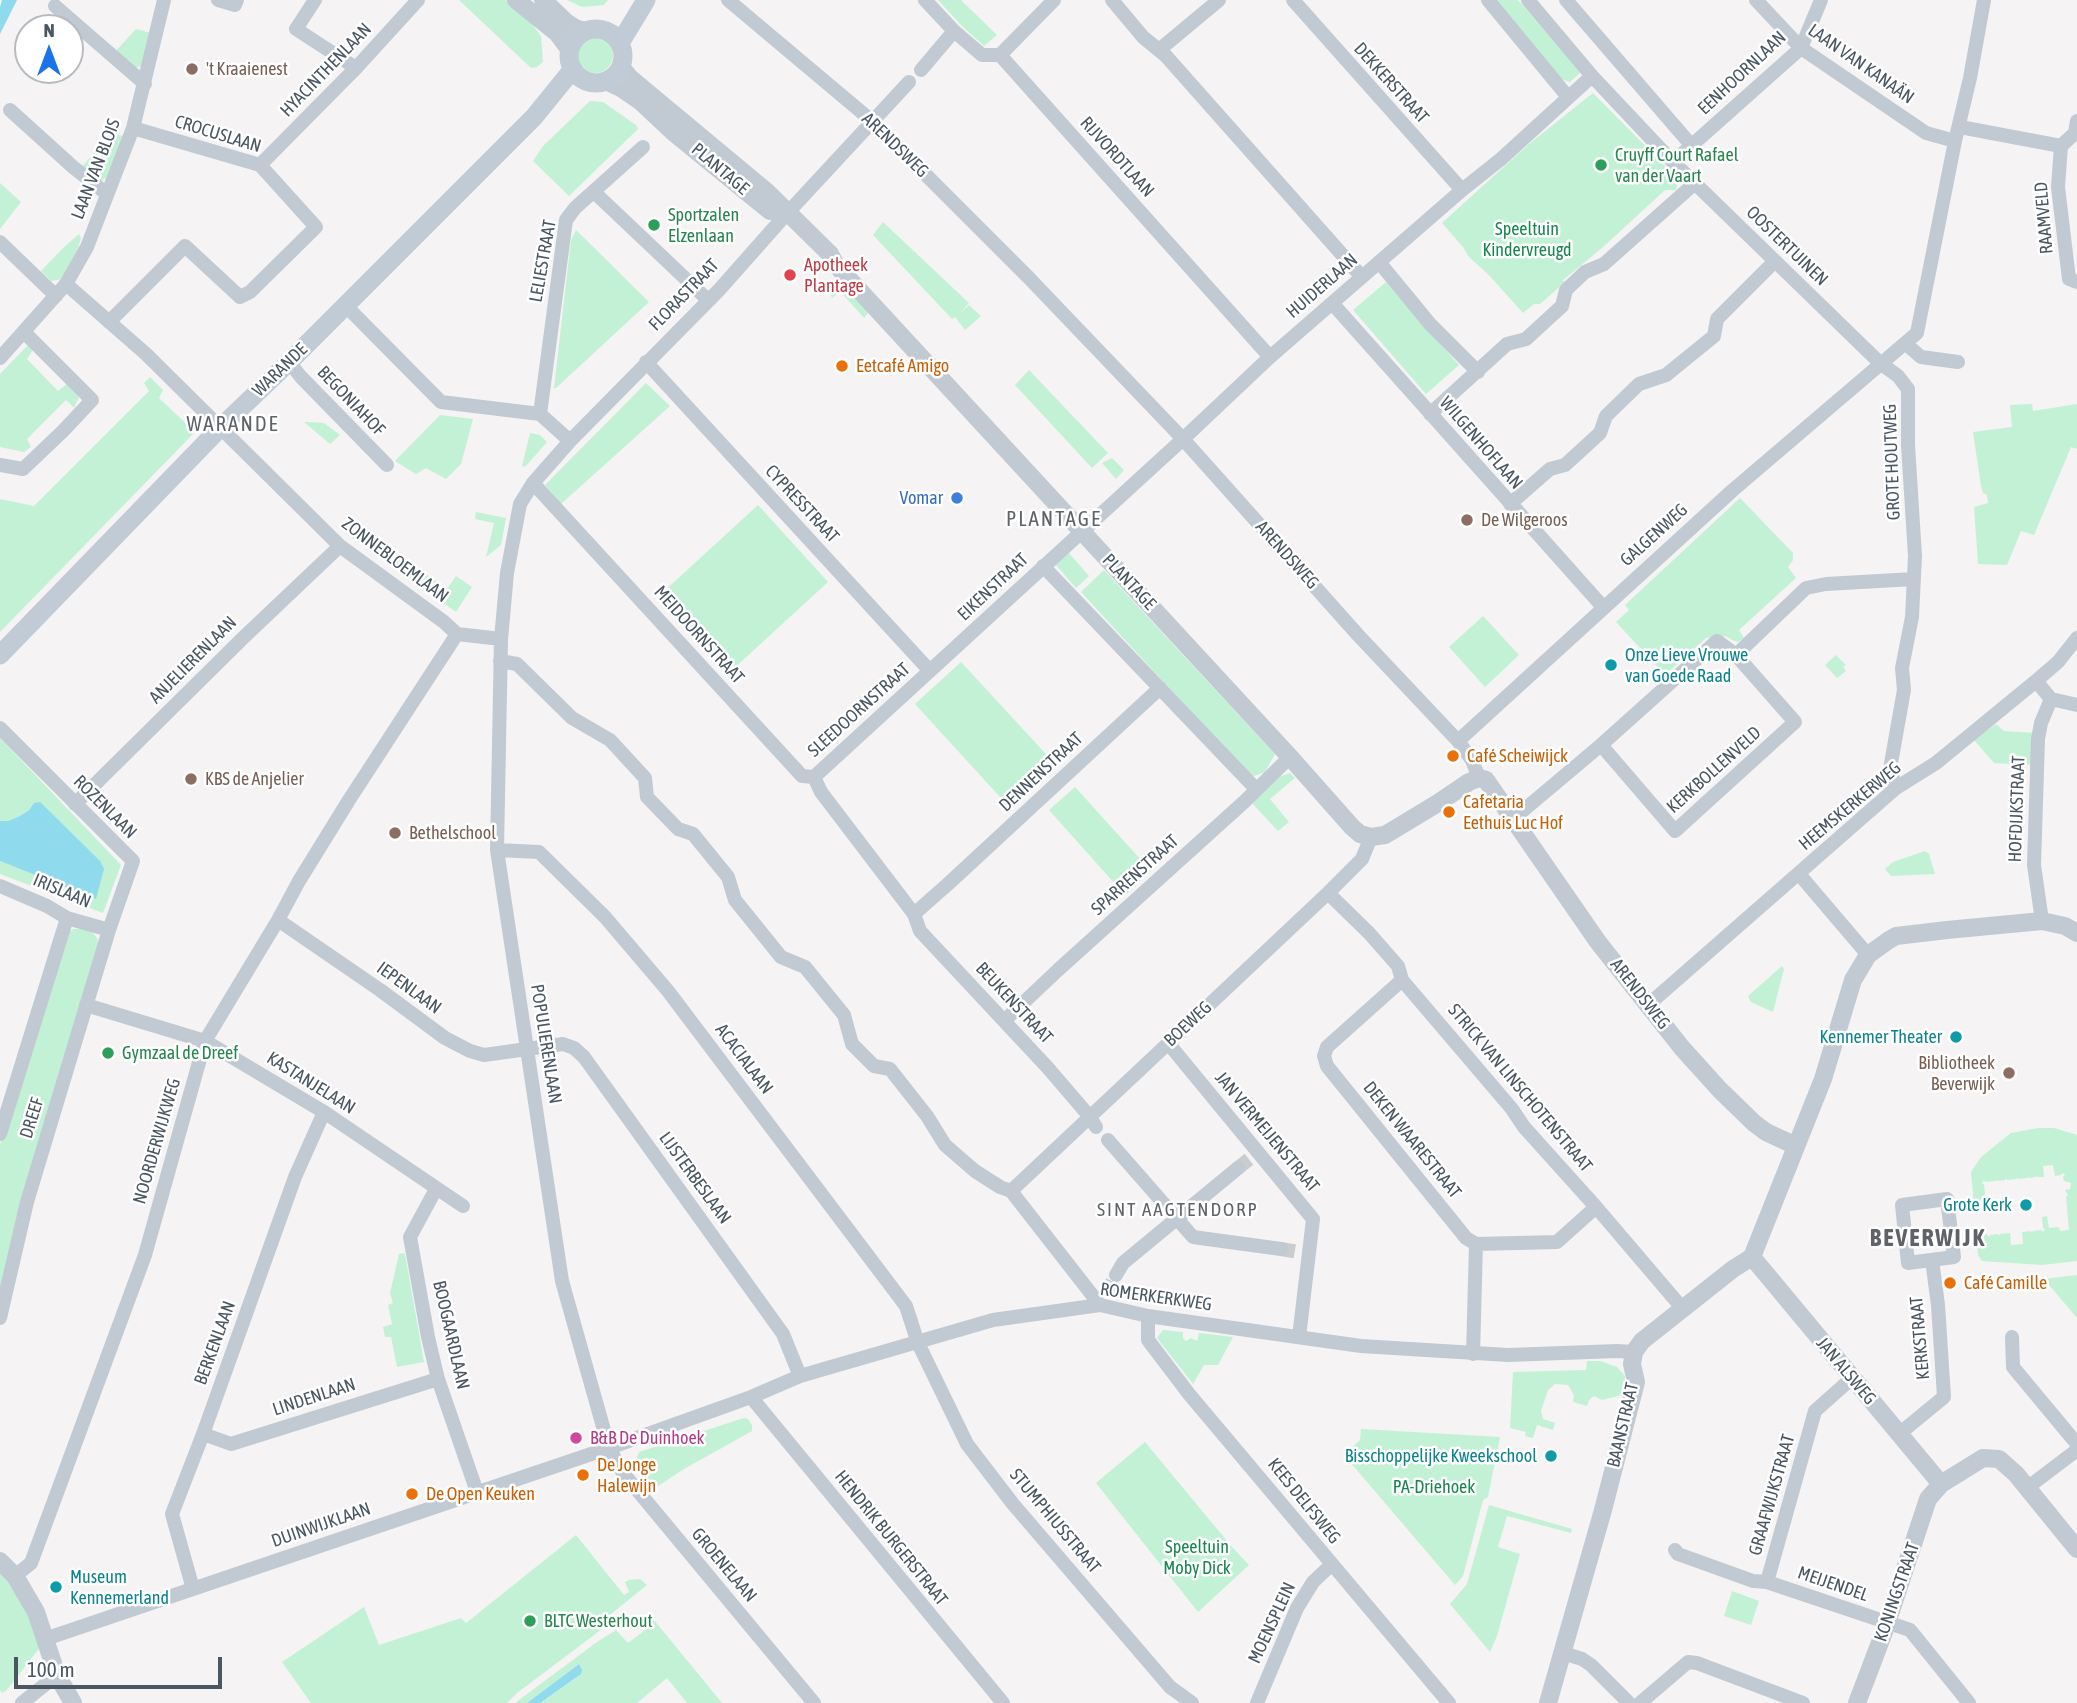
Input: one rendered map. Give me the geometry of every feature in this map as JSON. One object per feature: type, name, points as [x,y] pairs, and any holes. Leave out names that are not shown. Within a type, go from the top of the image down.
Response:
[{"type":"main road","points":[[613,37],[638,0]]},
{"type":"main road","points":[[613,37],[646,0]]},
{"type":"main road","points":[[593,29],[613,37],[623,59],[613,74],[594,83],[575,66],[578,36],[585,31],[593,29]]},
{"type":"main road","name":"WARANDE","points":[[0,655],[220,428],[534,117],[575,66]]},
{"type":"street","name":"LAAN VAN BLOIS","points":[[0,358],[66,284],[87,247],[133,128],[164,0]]},
{"type":"street","points":[[218,0],[236,2]]},
{"type":"street","points":[[315,0],[296,29],[356,68]]},
{"type":"street","name":"HYACINTHENLAAN","points":[[260,165],[356,68],[418,0]]},
{"type":"street","points":[[516,0],[557,33],[575,66]]},
{"type":"street","points":[[543,0],[566,22],[585,31]]},
{"type":"street","name":"ARENDSWEG","points":[[728,0],[872,121],[1030,278],[1183,439],[1358,635],[1458,741],[1472,761],[1479,778],[1491,785],[1598,942],[1720,1090],[1754,1124],[1793,1153]]},
{"type":"street","name":"RIJVORDTLAAN","points":[[925,0],[954,31],[982,55],[1000,55],[1270,357]]},
{"type":"street","points":[[1000,55],[1054,0]]},
{"type":"street","points":[[1112,0],[1143,37],[1166,56],[1362,277]]},
{"type":"street","points":[[1158,50],[1219,0]]},
{"type":"street","name":"DEKKERSTRAAT","points":[[1293,0],[1462,190]]},
{"type":"street","points":[[1488,0],[1568,97]]},
{"type":"street","points":[[1566,0],[1692,146]]},
{"type":"street","name":"LAAN VAN KANAÄN","points":[[1756,0],[1801,48],[1926,134],[1957,134]]},
{"type":"street","name":"EENHOORNLAAN","points":[[1673,162],[1801,48],[1821,0]]},
{"type":"street","points":[[1880,363],[1917,333],[1984,0]]},
{"type":"street","name":"OOSTERTUINEN","points":[[1530,1],[1591,75],[1694,184],[1880,363]]},
{"type":"street","points":[[55,6],[145,84]]},
{"type":"street","points":[[921,70],[954,31]]},
{"type":"street","name":"PLANTAGE","points":[[613,74],[631,78],[747,175],[830,254],[833,261],[1352,827],[1360,834],[1371,837]]},
{"type":"street","name":"HUIDERLAAN","points":[[1082,531],[1270,357],[1501,159],[1591,75]]},
{"type":"street","name":"FLORASTRAAT","points":[[501,639],[507,573],[520,504],[533,483],[570,441],[708,300],[909,82]]},
{"type":"street","points":[[9,110],[107,194]]},
{"type":"street","name":"RAAMVELD","points":[[2077,121],[2075,134],[2061,146],[2058,187],[2069,279],[2077,282]]},
{"type":"street","name":"CROCUSLAAN","points":[[109,322],[185,246],[240,297],[250,292],[316,227],[260,165],[133,128]]},
{"type":"street","points":[[1957,134],[2061,146]]},
{"type":"street","name":"LELIESTRAAT","points":[[540,414],[566,220],[575,208],[643,147]]},
{"type":"street","points":[[1430,414],[1507,344],[1526,339],[1562,306],[1566,290],[1585,272],[1604,264],[1694,184]]},
{"type":"street","points":[[594,192],[708,300]]},
{"type":"street","points":[[0,242],[56,296]]},
{"type":"street","points":[[1379,262],[1430,324],[1478,372]]},
{"type":"street","points":[[1510,504],[1550,469],[1564,465],[1600,433],[1606,416],[1639,384],[1666,375],[1714,336],[1717,319],[1774,262]]},
{"type":"street","name":"ZONNEBLOEMLAAN","points":[[66,284],[146,354],[340,546],[457,634]]},
{"type":"street","name":"WILGENHOFLAAN","points":[[1332,303],[1603,607]]},
{"type":"street","points":[[345,305],[441,402],[540,414],[570,441]]},
{"type":"street","points":[[0,465],[23,469],[92,401],[24,332]]},
{"type":"street","points":[[1906,344],[1921,357],[1958,362]]},
{"type":"street","name":"BEGONIAHOF","points":[[289,362],[387,465]]},
{"type":"street","name":"CYPRESSTRAAT","points":[[646,362],[930,671]]},
{"type":"street","name":"GROTE HOUTWEG","points":[[1880,363],[1898,376],[1908,389],[1908,444],[1915,556],[1912,617],[1902,668],[1904,690],[1890,769],[1896,788]]},
{"type":"street","name":"GALGENWEG","points":[[1458,741],[1733,490],[1880,363]]},
{"type":"street","name":"MEIDOORNSTRAAT","points":[[533,483],[802,776],[814,777]]},
{"type":"street","name":"EIKENSTRAAT","points":[[930,671],[1082,531]]},
{"type":"street","name":"ANJELIERENLAAN","points":[[75,804],[340,546]]},
{"type":"street","points":[[1043,566],[1256,789]]},
{"type":"street","points":[[1513,819],[1717,641],[1736,655],[1806,589],[1826,584],[1914,579]]},
{"type":"street","points":[[457,634],[501,639]]},
{"type":"street","name":"NOORDERWIJKWEG","points":[[15,1576],[31,1563],[145,1255],[205,1041],[349,800],[457,634]]},
{"type":"street","name":"HEEMSKERKERWEG","points":[[1648,1005],[1896,788],[1936,763],[2036,681],[2058,662],[2077,638]]},
{"type":"street","name":"POPULIERENLAAN","points":[[501,639],[497,850],[562,1281],[609,1448]]},
{"type":"street","name":"KERKBOLLENVELD","points":[[1601,745],[1675,831],[1795,722],[1736,655]]},
{"type":"street","points":[[500,661],[517,664],[572,718],[610,740],[645,778],[648,797],[678,829],[693,834],[728,877],[735,901],[781,957],[805,967],[844,1015],[852,1044],[874,1066],[890,1069],[927,1116],[945,1145],[975,1171],[1011,1191],[1103,1299]]},
{"type":"street","name":"SLEEDOORNSTRAAT","points":[[814,777],[930,671]]},
{"type":"street","points":[[2036,681],[2050,699],[2077,705]]},
{"type":"street","name":"DENNENSTRAAT","points":[[914,914],[1160,688]]},
{"type":"street","name":"HOFDIJKSTRAAT","points":[[2042,921],[2034,865],[2038,739],[2050,699]]},
{"type":"street","name":"ROZENLAAN","points":[[0,728],[133,861],[109,930]]},
{"type":"street","name":"SPARRENSTRAAT","points":[[1004,1021],[1290,757]]},
{"type":"street","name":"BEUKENSTRAAT","points":[[814,777],[821,792],[914,914],[920,931],[1093,1122]]},
{"type":"street","points":[[1371,837],[1384,835],[1479,778]]},
{"type":"street","name":"BOEWEG","points":[[1011,1191],[1093,1122],[1168,1043],[1328,893],[1362,859],[1371,837]]},
{"type":"street","name":"ACACIALAAN","points":[[497,850],[540,852],[605,917],[744,1090],[906,1306],[918,1343]]},
{"type":"street","points":[[1798,874],[1868,956]]},
{"type":"street","name":"IRISLAAN","points":[[0,886],[47,906],[67,918],[109,930]]},
{"type":"street","name":"STRICK VAN LINSCHOTENSTRAAT","points":[[1328,893],[1398,966],[1402,979],[1512,1109],[1524,1127],[1683,1309]]},
{"type":"street","name":"DREEF","points":[[0,1134],[67,918]]},
{"type":"street","name":"IEPENLAAN","points":[[278,920],[445,1038],[470,1051],[484,1055],[527,1049]]},
{"type":"street","points":[[1634,1352],[1642,1341],[1752,1257],[1823,1079],[1853,980],[1868,956],[1896,936],[2042,921],[2057,922],[2077,933]]},
{"type":"street","name":"DREEF","points":[[0,1318],[27,1202],[109,930]]},
{"type":"street","name":"DEKEN WAARESTRAAT","points":[[1402,979],[1327,1047],[1324,1056],[1327,1066],[1466,1237],[1476,1244]]},
{"type":"street","name":"KASTANJELAAN","points":[[86,1006],[205,1041],[324,1112],[463,1206]]},
{"type":"street","name":"JAN VERMEIJENSTRAAT","points":[[1168,1043],[1255,1154],[1313,1219],[1305,1252],[1299,1337]]},
{"type":"street","name":"LIJSTERBESLAAN","points":[[527,1049],[562,1044],[574,1048],[584,1057],[783,1334],[800,1376]]},
{"type":"street","name":"BERKENLAAN","points":[[194,1589],[172,1514],[295,1177],[324,1112]]},
{"type":"street","points":[[1108,1140],[1193,1237],[1282,1249]]},
{"type":"street","points":[[1116,1275],[1123,1263],[1238,1168]]},
{"type":"street","name":"BOOGAARDLAAN","points":[[436,1189],[410,1237],[438,1379],[477,1492]]},
{"type":"street","points":[[1947,1199],[1954,1256],[1932,1260],[1908,1263],[1902,1205],[1947,1199]]},
{"type":"street","points":[[1473,1354],[1476,1244],[1557,1242],[1596,1207]]},
{"type":"street","name":"JAN ALSWEG","points":[[1752,1257],[1941,1484]]},
{"type":"street","name":"KERKSTRAAT","points":[[1899,1434],[1944,1396],[1932,1260]]},
{"type":"street","name":"ROMERKERKWEG","points":[[609,1448],[800,1376],[993,1320],[1103,1299],[1148,1316],[1361,1346],[1508,1355],[1634,1352]]},
{"type":"street","name":"KEES DELFSWEG","points":[[1148,1316],[1149,1340],[1189,1394],[1449,1703]]},
{"type":"street","points":[[2012,1337],[2013,1367],[2077,1444]]},
{"type":"street","name":"STUMPHIUSSTRAAT","points":[[918,1343],[967,1444],[1013,1504],[1170,1687],[1192,1703]]},
{"type":"street","name":"BAANSTRAAT","points":[[1548,1703],[1636,1382],[1632,1364],[1634,1352]]},
{"type":"street","name":"GRAAFWIJKSTRAAT","points":[[1675,1550],[1678,1554],[1729,1573],[1753,1581],[1768,1582],[1815,1411],[1852,1378]]},
{"type":"street","name":"LINDENLAAN","points":[[203,1434],[231,1444],[438,1379]]},
{"type":"street","name":"HENDRIK BURGERSTRAAT","points":[[751,1396],[1003,1703]]},
{"type":"street","name":"DUINWIJKLAAN","points":[[45,1639],[609,1448]]},
{"type":"street","name":"GROENELAAN","points":[[609,1448],[623,1474],[814,1703]]},
{"type":"street","points":[[2028,1488],[2077,1450]]},
{"type":"street","points":[[1941,1484],[1983,1458],[1999,1459],[2016,1474],[2077,1549]]},
{"type":"street","name":"KONINGSTRAAT","points":[[1857,1703],[1928,1499],[1941,1484]]},
{"type":"street","points":[[0,1561],[15,1576],[36,1612],[57,1675],[73,1703]]},
{"type":"street","name":"MOENSPLEIN","points":[[1257,1703],[1297,1608],[1313,1582],[1331,1564]]},
{"type":"street","name":"MEIJENDEL","points":[[1768,1582],[1910,1630],[1969,1703]]},
{"type":"street","points":[[1563,1653],[1591,1665],[1629,1703]]},
{"type":"street","points":[[1640,1703],[1688,1662],[1721,1671],[1803,1703]]},
{"type":"street","points":[[22,1703],[57,1675]]},
{"type":"green space","points":[[459,0],[506,0],[529,20],[541,36],[543,62],[531,68]]},
{"type":"green space","points":[[567,0],[608,0],[604,5],[582,7]]},
{"type":"green space","points":[[938,0],[961,0],[997,35],[984,46]]},
{"type":"green space","points":[[1495,0],[1518,0],[1581,72],[1570,82],[1561,79]]},
{"type":"green space","points":[[136,29],[151,33],[143,66],[131,68],[114,53]]},
{"type":"green space","points":[[595,37],[608,42],[613,55],[608,68],[595,73],[582,68],[577,55],[582,42]]},
{"type":"green space","name":"Speeltuin Kindervreugd","points":[[1593,93],[1675,176],[1678,180],[1676,190],[1665,190],[1562,281],[1566,281],[1540,304],[1534,304],[1523,313],[1469,257],[1442,223],[1529,144]]},
{"type":"green space","points":[[590,101],[603,102],[638,129],[569,196],[533,161],[543,146]]},
{"type":"green space","points":[[111,133],[123,136],[108,177],[101,181],[82,167]]},
{"type":"green space","points":[[0,183],[21,202],[0,229]]},
{"type":"green space","points":[[883,222],[969,303],[959,314],[969,305],[981,316],[965,330],[955,317],[952,319],[873,235]]},
{"type":"green space","points":[[576,230],[649,302],[554,388],[571,240]]},
{"type":"green space","points":[[79,234],[81,238],[78,248],[62,279],[51,281],[41,271]]},
{"type":"green space","points":[[838,280],[869,312],[864,318],[840,291],[832,298],[829,291]]},
{"type":"green space","points":[[1386,282],[1459,365],[1426,394],[1353,310]]},
{"type":"green space","points":[[28,345],[33,350],[27,359],[58,391],[67,384],[79,397],[74,408],[66,400],[27,439],[31,447],[24,452],[0,447],[0,374]]},
{"type":"green space","points":[[1029,370],[1108,453],[1092,468],[1015,385]]},
{"type":"green space","points":[[150,377],[163,390],[159,398],[195,432],[0,632],[0,499],[34,506],[149,391],[144,383]]},
{"type":"green space","points":[[646,383],[670,406],[561,504],[545,485]]},
{"type":"green space","points":[[2032,404],[2033,411],[2077,404],[2077,449],[2071,447],[2034,535],[2021,531],[2007,565],[1978,564],[1974,507],[1988,503],[1987,495],[1983,493],[1981,486],[1973,432],[2012,427],[2010,405]]},
{"type":"green space","points":[[440,415],[473,419],[461,464],[446,479],[426,468],[416,474],[395,461]]},
{"type":"green space","points":[[304,422],[324,423],[340,435],[330,444]]},
{"type":"green space","points":[[530,433],[540,435],[547,442],[525,467],[522,466]]},
{"type":"green space","points":[[1112,458],[1124,470],[1116,479],[1102,463]]},
{"type":"green space","points":[[1740,498],[1793,553],[1793,560],[1788,567],[1796,578],[1739,630],[1744,638],[1738,642],[1726,636],[1706,638],[1665,675],[1616,622],[1629,610],[1625,605]]},
{"type":"green space","points":[[758,505],[828,582],[730,672],[660,595]]},
{"type":"green space","points":[[476,512],[506,518],[501,545],[486,557],[494,523],[475,519]]},
{"type":"green space","points":[[359,527],[447,589],[456,576],[472,587],[456,612],[351,537]]},
{"type":"green space","points":[[1068,552],[1089,576],[1076,588],[1055,564]]},
{"type":"green space","points":[[1104,570],[1275,754],[1265,772],[1254,776],[1248,774],[1081,592]]},
{"type":"green space","points":[[1483,616],[1519,655],[1485,687],[1449,647]]},
{"type":"green space","points":[[1836,655],[1846,665],[1843,667],[1846,671],[1837,678],[1825,665]]},
{"type":"green space","points":[[961,662],[1057,766],[1011,809],[915,704]]},
{"type":"green space","points":[[1996,724],[2004,731],[2036,733],[2035,765],[1994,763],[1973,739]]},
{"type":"green space","points":[[0,738],[121,865],[103,913],[0,874],[0,861],[96,898],[34,803],[20,816],[0,821]]},
{"type":"green space","points":[[1290,773],[1295,778],[1270,799],[1289,822],[1278,831],[1251,802],[1278,777]]},
{"type":"green space","points":[[1075,787],[1151,871],[1125,895],[1049,810]]},
{"type":"green space","points":[[1925,851],[1929,854],[1935,874],[1891,876],[1885,869],[1893,862]]},
{"type":"green space","points":[[73,929],[92,932],[99,946],[0,1290],[0,1145],[67,934]]},
{"type":"green space","points":[[1782,966],[1784,969],[1773,1012],[1751,1002],[1748,996]]},
{"type":"green space","points":[[2054,1128],[2077,1135],[2077,1261],[2042,1265],[1982,1261],[1978,1255],[1976,1235],[1986,1234],[1990,1237],[2010,1233],[2011,1245],[2023,1244],[2022,1232],[2043,1232],[2045,1229],[2042,1217],[2047,1216],[2049,1228],[2069,1230],[2068,1196],[2065,1190],[2070,1189],[2071,1183],[2064,1181],[2063,1173],[2055,1176],[2053,1165],[2043,1166],[2044,1177],[2036,1175],[2028,1178],[1984,1180],[1982,1183],[1986,1206],[1974,1204],[1971,1172],[1981,1157],[2011,1133]]},
{"type":"green space","points":[[403,1253],[424,1362],[397,1367],[391,1337],[385,1337],[383,1327],[392,1324],[388,1305],[393,1303],[390,1293],[399,1254]]},
{"type":"green space","points":[[2077,1275],[2077,1318],[2044,1279]]},
{"type":"green space","points":[[1163,1330],[1183,1332],[1186,1341],[1191,1338],[1197,1341],[1199,1333],[1233,1337],[1218,1365],[1204,1365],[1193,1384],[1157,1338]]},
{"type":"green space","points":[[1587,1361],[1600,1361],[1617,1367],[1625,1376],[1622,1395],[1602,1400],[1594,1396],[1587,1406],[1573,1402],[1574,1395],[1568,1385],[1555,1384],[1548,1390],[1541,1411],[1543,1419],[1555,1423],[1553,1430],[1537,1425],[1533,1438],[1525,1436],[1526,1432],[1510,1428],[1513,1372],[1586,1370]]},
{"type":"green space","points":[[744,1418],[752,1425],[752,1431],[652,1490],[635,1464],[639,1452]]},
{"type":"green space","name":"PA-Driehoek","points":[[1361,1429],[1500,1437],[1488,1497],[1483,1500],[1463,1576],[1455,1585],[1344,1455],[1360,1440]]},
{"type":"green space","name":"Speeltuin Moby Dick","points":[[1145,1442],[1249,1565],[1198,1612],[1096,1483]]},
{"type":"green space","points":[[1489,1505],[1572,1529],[1571,1533],[1507,1516],[1498,1547],[1520,1554],[1490,1652],[1450,1604],[1467,1584]]},
{"type":"green space","name":"BLTC Westerhout","points":[[576,1535],[624,1595],[629,1592],[625,1582],[629,1580],[640,1579],[647,1585],[606,1618],[610,1623],[507,1703],[311,1703],[282,1662],[364,1607],[379,1645],[461,1618],[466,1623]]},
{"type":"green space","points":[[0,1568],[22,1592],[42,1645],[2,1693],[0,1690]]},
{"type":"green space","points":[[1732,1591],[1759,1601],[1751,1625],[1724,1616]]},
{"type":"green space","points":[[649,1614],[722,1703],[687,1703],[667,1678],[637,1703],[540,1703],[581,1674],[579,1664],[527,1703],[515,1703],[616,1630],[628,1643],[652,1625],[646,1617]]},
{"type":"water","points":[[2,0],[17,0],[0,34],[0,7]]},
{"type":"water","points":[[40,802],[100,861],[104,869],[96,899],[0,861],[0,821],[20,816],[34,803]]},
{"type":"water","points":[[579,1664],[581,1674],[540,1703],[527,1703]]},
{"type":"tunnel","points":[[1238,1168],[1252,1157]]},
{"type":"tunnel","points":[[1281,1249],[1299,1252]]},
{"type":"tunnel","points":[[1106,1294],[1116,1275]]},
{"type":"place","name":"'t Kraaienest","points":[[192,69]]},
{"type":"place","name":"Cruyff Court Rafael van der Vaart","points":[[1601,165]]},
{"type":"place","name":"Sportzalen Elzenlaan","points":[[654,225]]},
{"type":"place","name":"Apotheek Plantage","points":[[790,275]]},
{"type":"place","name":"Eetcafé Amigo","points":[[842,366]]},
{"type":"place","name":"Vomar","points":[[957,498]]},
{"type":"place","name":"De Wilgeroos","points":[[1467,520]]},
{"type":"place","name":"Onze Lieve Vrouwe van Goede Raad","points":[[1611,665]]},
{"type":"place","name":"Café Scheiwijck","points":[[1453,756]]},
{"type":"place","name":"KBS de Anjelier","points":[[191,779]]},
{"type":"place","name":"Cafetaria Eethuis Luc Hof","points":[[1449,812]]},
{"type":"place","name":"Bethelschool","points":[[395,833]]},
{"type":"place","name":"Kennemer Theater","points":[[1956,1037]]},
{"type":"place","name":"Gymzaal de Dreef","points":[[108,1053]]},
{"type":"place","name":"Bibliotheek Beverwijk","points":[[2009,1073]]},
{"type":"place","name":"Grote Kerk","points":[[2026,1205]]},
{"type":"place","name":"Café Camille","points":[[1950,1283]]},
{"type":"place","name":"B&B De Duinhoek","points":[[576,1438]]},
{"type":"place","name":"Bisschoppelijke Kweekschool","points":[[1551,1456]]},
{"type":"place","name":"De Jonge Halewijn","points":[[583,1475]]},
{"type":"place","name":"De Open Keuken","points":[[412,1494]]},
{"type":"place","name":"Museum Kennemerland","points":[[56,1587]]},
{"type":"place","name":"BLTC Westerhout","points":[[530,1621]]},
{"type":"district","name":"WARANDE","points":[[233,424]]},
{"type":"district","name":"PLANTAGE","points":[[1054,519]]},
{"type":"district","name":"SINT AAGTENDORP","points":[[1178,1210]]},
{"type":"district","name":"BEVERWIJK","points":[[1928,1238]]}]
